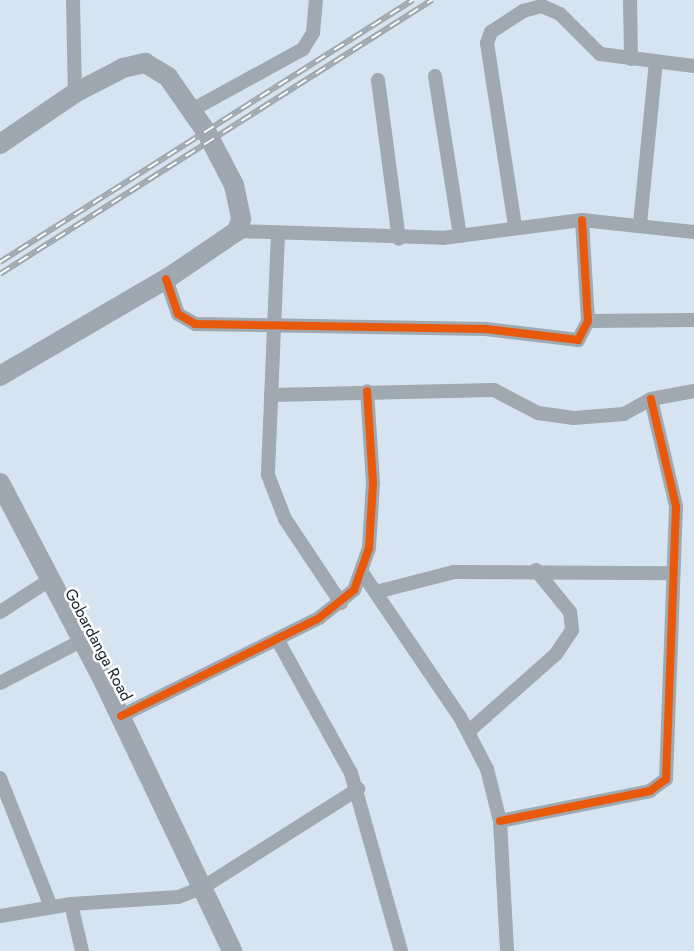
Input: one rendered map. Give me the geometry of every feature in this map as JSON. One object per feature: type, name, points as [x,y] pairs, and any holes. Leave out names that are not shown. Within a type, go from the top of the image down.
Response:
[{"type":"main road","points":[[0,144],[75,93],[123,68],[145,63],[168,77],[192,110],[234,184],[241,219],[237,231],[166,279],[0,376]]},
{"type":"main road","name":"Gobardanga Road","points":[[0,483],[48,581],[121,716],[232,951]]},
{"type":"street","points":[[73,0],[75,93]]},
{"type":"street","points":[[192,110],[303,49],[313,33],[316,0]]},
{"type":"street","points":[[630,0],[631,59]]},
{"type":"street","points":[[515,226],[487,43],[490,32],[523,11],[542,6],[560,14],[593,50],[631,59],[694,66]]},
{"type":"street","points":[[640,224],[656,62]]},
{"type":"street","points":[[435,76],[460,236]]},
{"type":"street","points":[[378,80],[399,239]]},
{"type":"street","points":[[166,279],[173,304],[186,320],[209,325],[273,322],[486,329],[570,341],[584,337],[588,321],[582,220]]},
{"type":"street","points":[[237,231],[399,239],[460,236],[515,226],[582,220],[640,224],[694,232]]},
{"type":"street","points":[[278,233],[268,475],[275,499],[341,603]]},
{"type":"street","points":[[588,321],[694,320]]},
{"type":"street","points":[[271,395],[368,391],[494,390],[538,413],[574,418],[624,414],[651,399],[694,392]]},
{"type":"street","points":[[121,716],[277,639],[341,603],[363,574],[373,483],[368,391]]},
{"type":"street","points":[[500,821],[650,791],[666,779],[676,506],[651,399]]},
{"type":"street","points":[[376,592],[428,576],[536,570],[673,573]]},
{"type":"street","points":[[469,731],[556,654],[572,630],[570,612],[536,570]]},
{"type":"street","points":[[363,574],[469,731],[500,821],[507,951]]},
{"type":"street","points":[[0,612],[48,581]]},
{"type":"street","points":[[277,639],[358,789],[401,951]]},
{"type":"street","points":[[0,683],[81,641]]},
{"type":"street","points":[[0,778],[51,907]]},
{"type":"street","points":[[0,916],[71,904],[146,903],[202,888],[358,789]]},
{"type":"street","points":[[71,904],[82,951]]},
{"type":"railway","points":[[0,262],[413,0]]},
{"type":"railway","points":[[0,274],[432,0]]},
{"type":"cycle path","points":[[166,279],[178,314],[195,324],[486,329],[578,340],[588,321],[582,220]]},
{"type":"cycle path","points":[[121,716],[319,618],[354,590],[369,548],[373,483],[367,391]]},
{"type":"cycle path","points":[[500,821],[650,791],[666,779],[676,506],[651,399]]}]
